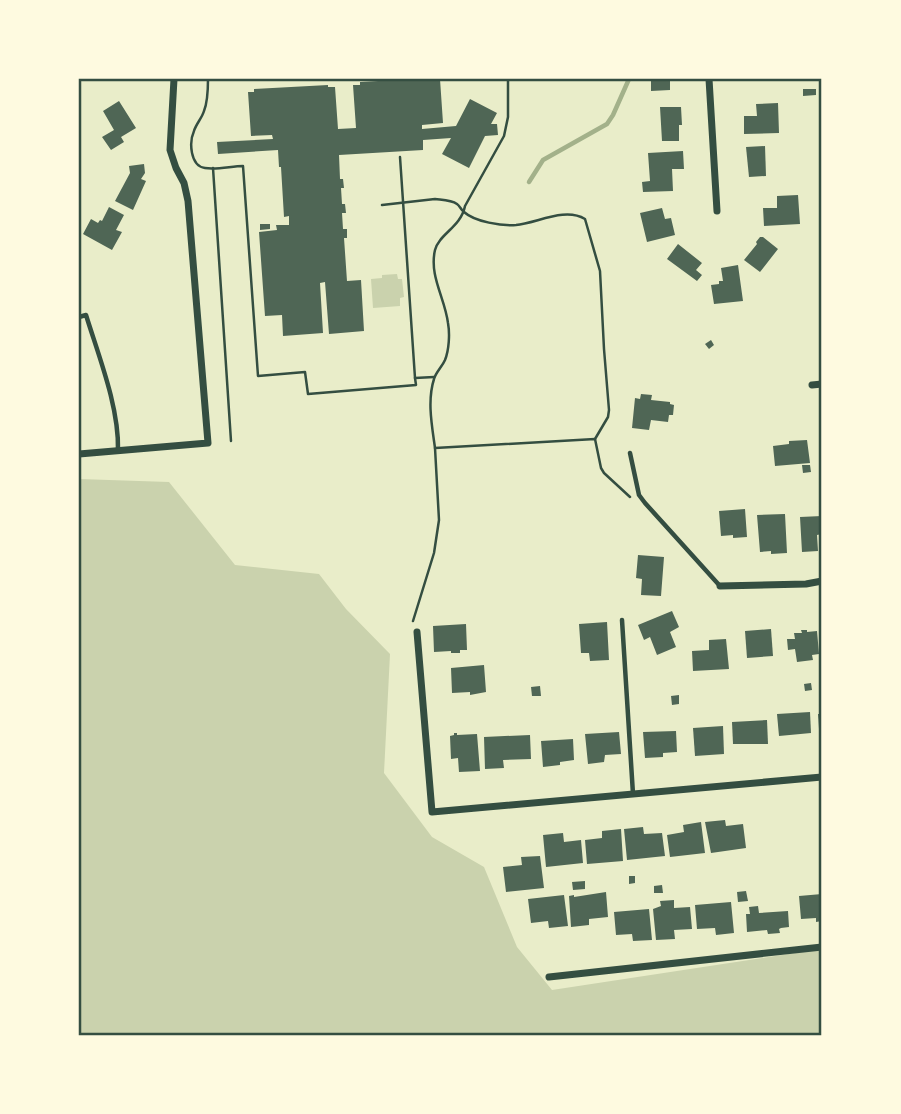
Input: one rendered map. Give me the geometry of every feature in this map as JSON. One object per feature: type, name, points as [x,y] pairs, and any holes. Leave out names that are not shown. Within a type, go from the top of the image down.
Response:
[{"type":"street","points":[[79,454],[208,443],[188,201],[184,183],[170,150],[174,79]]},
{"type":"street","points":[[709,79],[718,211]]},
{"type":"street","points":[[812,385],[822,384]]},
{"type":"street","points":[[720,586],[806,584],[822,581]]},
{"type":"street","points":[[417,632],[432,812],[822,777]]},
{"type":"street","points":[[549,977],[822,947]]},
{"type":"lane","points":[[79,317],[86,315],[107,386],[118,435],[118,450]]},
{"type":"lane","points":[[630,453],[639,495],[720,586]]},
{"type":"lane","points":[[622,620],[633,794]]},
{"type":"path","points":[[208,79],[205,111],[193,132],[191,143],[198,166],[205,169],[243,166],[258,376],[305,372],[308,394],[416,385],[400,157]]},
{"type":"path","points":[[413,623],[434,553],[439,520],[430,407],[434,377],[445,360],[449,323],[434,271],[436,246],[464,212],[504,136],[508,117],[508,79]]},
{"type":"path","points":[[213,168],[231,441]]},
{"type":"path","points":[[382,205],[444,200],[459,205],[464,212],[476,219],[516,225],[546,216],[573,215],[585,219],[600,271],[609,410],[608,418],[595,439],[604,473],[630,497],[639,495]]},
{"type":"path","points":[[415,378],[434,377]]},
{"type":"path","points":[[435,449],[595,439]]},
{"type":"green space","points":[[397,274],[398,279],[402,279],[404,297],[400,298],[400,306],[373,308],[371,279]]},
{"type":"green space","points":[[79,479],[169,482],[235,565],[319,574],[346,609],[390,654],[384,773],[432,837],[484,867],[517,947],[552,990],[822,949],[822,1035],[79,1035]]},
{"type":"building","points":[[440,79],[443,123],[422,125],[422,129],[456,126],[470,99],[497,113],[491,124],[497,124],[498,135],[485,136],[469,168],[442,154],[451,138],[423,140],[423,150],[339,155],[340,179],[343,179],[344,188],[341,188],[342,204],[345,204],[346,213],[342,213],[343,229],[347,229],[347,238],[344,238],[347,281],[361,280],[364,331],[329,334],[325,282],[320,283],[323,333],[283,336],[282,315],[265,316],[259,232],[277,230],[276,225],[289,225],[289,216],[284,217],[278,150],[218,154],[217,142],[273,139],[272,135],[251,136],[248,92],[254,92],[254,89],[328,85],[335,87],[338,129],[356,128],[353,85],[360,85],[360,82]]},
{"type":"building","points":[[651,79],[673,81],[670,81],[670,90],[651,91]]},
{"type":"building","points":[[803,89],[816,89],[816,95],[803,96]]},
{"type":"building","points":[[119,101],[136,128],[121,137],[124,142],[111,150],[102,137],[114,130],[103,111]]},
{"type":"building","points":[[778,103],[779,133],[744,134],[744,116],[757,116],[756,104]]},
{"type":"building","points":[[660,107],[681,107],[679,141],[662,141]]},
{"type":"building","points":[[765,146],[766,176],[749,177],[746,147]]},
{"type":"building","points":[[683,151],[684,169],[672,169],[673,191],[643,192],[642,182],[650,181],[648,153]]},
{"type":"building","points":[[144,164],[145,173],[141,179],[146,181],[133,210],[115,201],[130,173],[129,166]]},
{"type":"building","points":[[798,195],[800,224],[764,226],[763,208],[777,208],[777,196]]},
{"type":"building","points":[[109,207],[124,215],[116,230],[122,232],[112,250],[83,234],[91,219],[98,223],[102,221]]},
{"type":"building","points":[[662,208],[665,219],[671,218],[675,235],[647,242],[640,213]]},
{"type":"building","points":[[260,224],[270,224],[270,229],[260,230]]},
{"type":"building","points":[[760,237],[778,249],[760,272],[744,260]]},
{"type":"building","points":[[678,244],[702,263],[696,270],[702,275],[697,281],[667,259]]},
{"type":"building","points":[[738,265],[743,301],[714,304],[711,285],[723,281],[721,268]]},
{"type":"building","points":[[711,340],[714,345],[709,349],[705,344]]},
{"type":"building","points":[[641,394],[652,395],[651,400],[674,405],[673,415],[669,415],[668,422],[651,420],[649,430],[632,428],[635,398],[640,399]]},
{"type":"building","points":[[807,440],[810,463],[775,466],[773,446],[789,444],[789,441]]},
{"type":"building","points":[[802,465],[810,465],[811,472],[803,473]]},
{"type":"building","points":[[745,509],[747,537],[721,536],[719,511]]},
{"type":"building","points":[[785,514],[787,553],[760,552],[757,515]]},
{"type":"building","points":[[822,516],[822,534],[817,535],[818,551],[802,552],[800,517]]},
{"type":"building","points":[[638,555],[664,557],[661,596],[641,595],[642,579],[636,578]]},
{"type":"building","points":[[672,611],[679,627],[670,632],[676,647],[657,655],[650,637],[644,640],[638,625]]},
{"type":"building","points":[[607,622],[609,660],[590,661],[589,653],[581,653],[579,624]]},
{"type":"building","points":[[466,624],[467,650],[460,650],[460,653],[434,652],[433,626]]},
{"type":"building","points":[[771,629],[773,656],[747,658],[745,631]]},
{"type":"building","points":[[801,630],[817,631],[819,654],[812,655],[813,660],[797,662],[795,649],[788,650],[787,639],[795,639],[794,633],[802,633]]},
{"type":"building","points":[[726,639],[729,669],[693,671],[692,651],[709,650],[709,640]]},
{"type":"building","points":[[819,660],[822,660],[820,679]]},
{"type":"building","points":[[484,665],[486,692],[470,695],[470,692],[452,693],[451,668]]},
{"type":"building","points":[[811,683],[812,690],[805,691],[804,684]]},
{"type":"building","points":[[540,686],[541,696],[532,696],[531,687]]},
{"type":"building","points":[[679,695],[679,704],[672,705],[671,696]]},
{"type":"building","points":[[810,712],[811,733],[779,736],[777,714]]},
{"type":"building","points":[[818,714],[822,714],[822,743],[820,743]]},
{"type":"building","points":[[767,720],[768,744],[733,744],[732,722]]},
{"type":"building","points":[[723,726],[724,754],[695,756],[693,728]]},
{"type":"building","points":[[676,731],[677,752],[663,753],[663,757],[645,758],[643,732]]},
{"type":"building","points":[[619,732],[621,754],[605,755],[604,762],[588,764],[585,734]]},
{"type":"building","points":[[454,733],[477,734],[480,771],[459,772],[458,758],[451,759],[450,736]]},
{"type":"building","points":[[530,735],[531,759],[503,760],[504,768],[485,769],[484,737]]},
{"type":"building","points":[[573,739],[574,760],[543,767],[541,741]]},
{"type":"building","points":[[725,820],[726,826],[743,824],[746,848],[711,853],[705,822]]},
{"type":"building","points":[[701,822],[705,853],[670,857],[667,835],[684,832],[683,825]]},
{"type":"building","points":[[643,827],[644,834],[662,833],[665,856],[627,860],[624,829]]},
{"type":"building","points":[[621,829],[623,861],[587,864],[585,840],[602,838],[602,831]]},
{"type":"building","points":[[563,833],[564,842],[581,840],[583,863],[546,867],[543,835]]},
{"type":"building","points":[[540,856],[544,888],[506,892],[503,867],[522,865],[521,857]]},
{"type":"building","points":[[629,876],[635,876],[635,883],[629,884]]},
{"type":"building","points":[[585,881],[585,889],[573,890],[572,882]]},
{"type":"building","points":[[662,885],[663,893],[654,893],[654,886]]},
{"type":"building","points":[[746,891],[748,901],[738,902],[737,892]]},
{"type":"building","points":[[606,892],[608,917],[589,919],[589,925],[571,927],[569,896]]},
{"type":"building","points":[[822,894],[822,921],[816,922],[816,918],[801,919],[799,896]]},
{"type":"building","points":[[564,895],[568,926],[549,928],[548,921],[531,923],[528,899]]},
{"type":"building","points":[[674,900],[674,908],[690,907],[692,929],[674,930],[675,939],[656,940],[653,909],[661,906],[660,901]]},
{"type":"building","points":[[731,902],[734,933],[716,935],[715,928],[697,929],[695,905]]},
{"type":"building","points":[[758,906],[759,913],[788,911],[789,927],[779,929],[780,933],[768,934],[767,930],[747,932],[746,914],[750,914],[749,907]]},
{"type":"building","points":[[649,909],[652,940],[633,941],[632,934],[616,935],[614,912]]},
{"type":"waterway","points":[[529,182],[543,160],[607,124],[629,79]]}]
